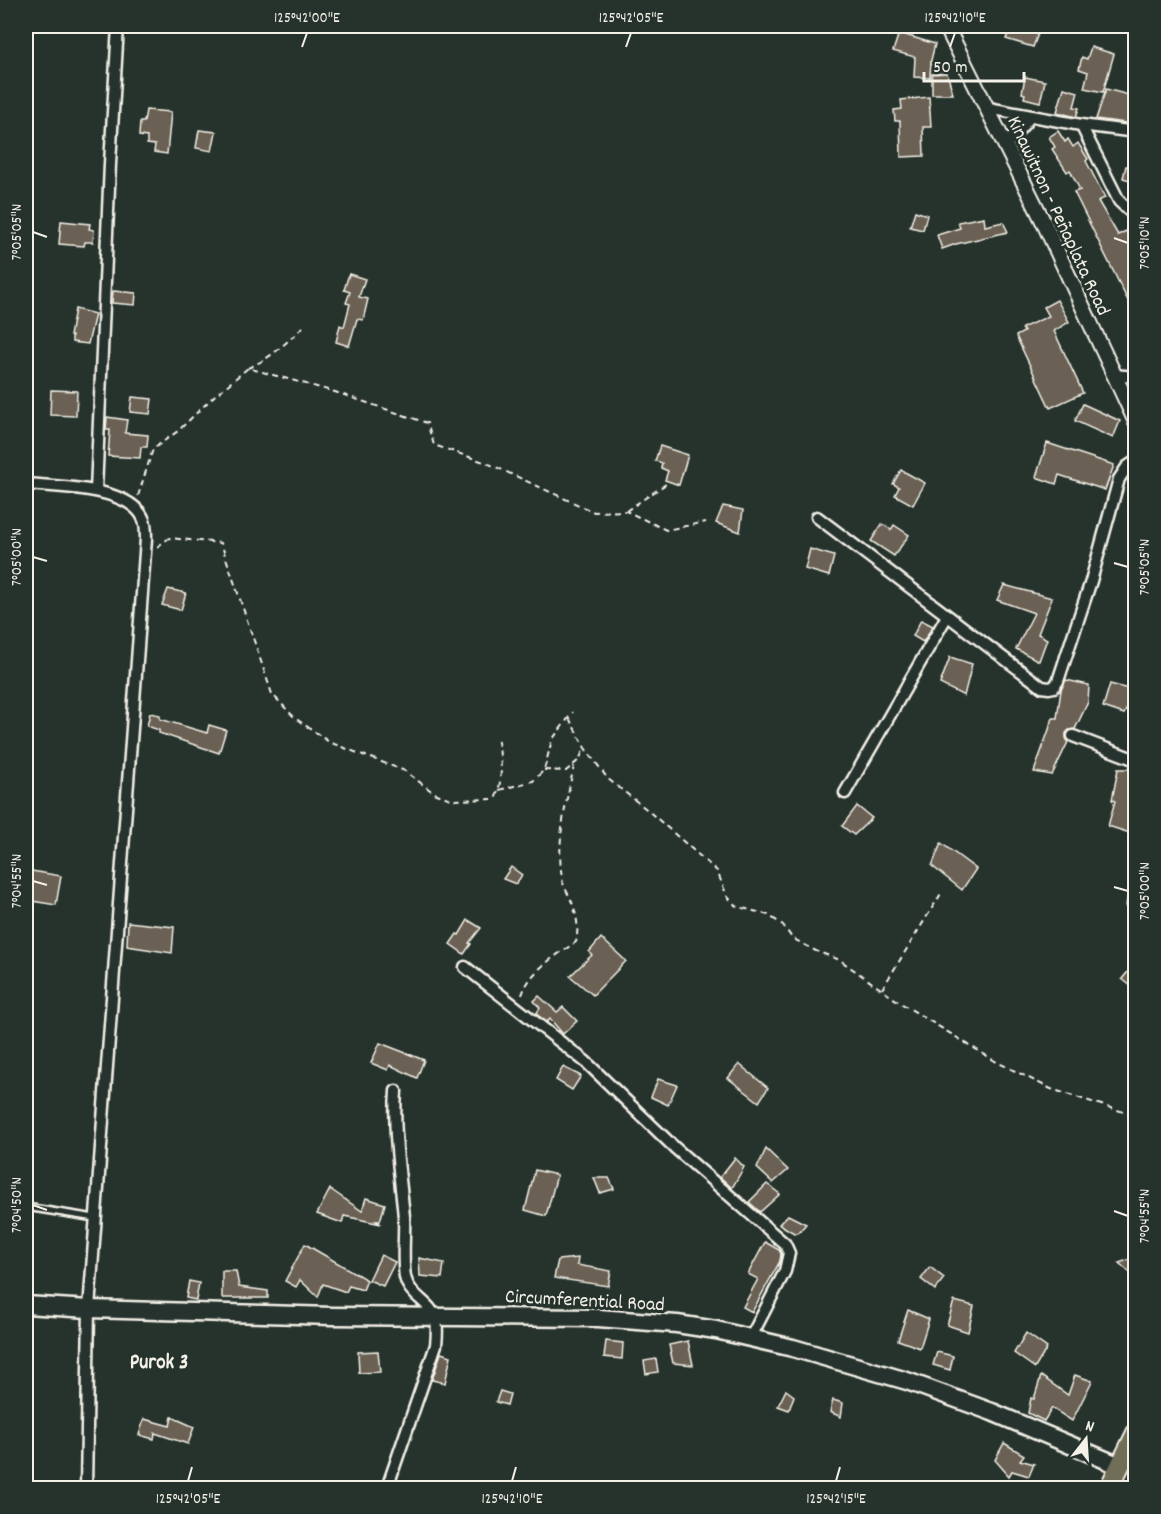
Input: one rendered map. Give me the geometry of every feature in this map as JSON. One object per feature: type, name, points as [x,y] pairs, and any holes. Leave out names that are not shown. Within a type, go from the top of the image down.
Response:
[{"type":"main road","name":"Circumferential Road","points":[[26,1305],[332,1316],[598,1318],[676,1324],[751,1337],[907,1381],[992,1412],[1120,1466]]},
{"type":"main road","points":[[1109,1488],[1136,1433]]},
{"type":"street","points":[[96,491],[118,26]]},
{"type":"street","name":"Kinawitnon - Peñaplata Road","points":[[946,26],[1044,224],[1136,422]]},
{"type":"street","points":[[988,108],[1081,125],[1136,132]]},
{"type":"street","points":[[1005,146],[1030,116]]},
{"type":"street","points":[[1081,125],[1119,201],[1136,217]]},
{"type":"street","points":[[1113,375],[1136,377]]},
{"type":"street","points":[[817,517],[1042,687],[1054,687],[1058,681],[1090,581],[1119,479],[1127,467],[1136,461]]},
{"type":"street","points":[[26,484],[96,491],[119,497],[135,506],[145,520],[146,539],[89,1309],[86,1488]]},
{"type":"street","points":[[845,793],[947,616]]},
{"type":"street","points":[[1073,736],[1136,760]]},
{"type":"street","points":[[1136,887],[1133,905],[1136,912]]},
{"type":"street","points":[[465,967],[586,1062],[675,1148],[785,1244],[789,1253],[786,1271],[751,1337]]},
{"type":"street","points":[[387,1488],[436,1345],[438,1333],[435,1316],[407,1284],[405,1274],[404,1219],[395,1138],[396,1092]]},
{"type":"lane","points":[[26,1207],[95,1218]]},
{"type":"path","points":[[135,506],[153,449],[178,431],[213,397],[248,368],[261,363],[303,327]]},
{"type":"path","points":[[248,368],[335,392],[427,423],[434,445],[487,462],[594,512],[626,511],[666,530],[706,522]]},
{"type":"path","points":[[626,511],[666,484]]},
{"type":"path","points":[[169,538],[221,543],[272,694],[306,728],[329,742],[405,771],[434,793],[454,800],[495,799],[499,790],[502,758],[497,737]]},
{"type":"path","points":[[499,790],[533,781],[544,770],[552,740],[573,712]]},
{"type":"path","points":[[569,718],[585,748],[608,779],[717,871],[727,896],[736,906],[768,915],[783,926],[792,938],[816,951],[840,960],[899,1002],[995,1061],[1051,1089],[1111,1110],[1136,1116]]},
{"type":"path","points":[[517,1008],[524,988],[544,963],[576,942],[579,928],[572,902],[563,885],[561,866],[564,809],[574,766],[585,748]]},
{"type":"path","points":[[544,770],[566,771],[574,766]]},
{"type":"path","points":[[882,989],[942,892]]},
{"type":"building","points":[[1011,26],[1041,26],[1033,47],[1006,39]]},
{"type":"building","points":[[899,33],[935,44],[930,78],[914,77],[915,57],[893,51]]},
{"type":"building","points":[[1091,47],[1114,54],[1103,92],[1084,88],[1088,72],[1079,69],[1082,57],[1087,59]]},
{"type":"building","points":[[947,73],[953,94],[932,94],[932,74]]},
{"type":"building","points":[[1025,77],[1045,81],[1040,102],[1024,98],[1025,94],[1022,93]]},
{"type":"building","points":[[1064,88],[1078,92],[1074,107],[1079,108],[1076,117],[1057,112]]},
{"type":"building","points":[[1106,89],[1136,97],[1136,115],[1133,124],[1096,119]]},
{"type":"building","points":[[929,97],[931,127],[923,127],[924,156],[901,157],[900,121],[895,121],[894,110],[902,109],[901,100]]},
{"type":"building","points":[[146,110],[171,112],[167,154],[154,152],[155,145],[147,144],[147,137],[139,136],[140,122],[144,122]]},
{"type":"building","points":[[199,130],[216,132],[212,151],[196,148]]},
{"type":"building","points":[[1058,131],[1065,142],[1068,139],[1073,147],[1078,143],[1088,159],[1086,161],[1105,198],[1098,201],[1118,235],[1126,231],[1136,249],[1136,317],[1074,192],[1080,190],[1070,170],[1067,172],[1052,149],[1055,147],[1049,137]]},
{"type":"building","points":[[1126,166],[1136,169],[1136,182],[1123,178]]},
{"type":"building","points":[[915,211],[927,215],[923,230],[910,227]]},
{"type":"building","points":[[984,217],[985,226],[1003,222],[1008,232],[942,249],[937,235],[960,228],[958,222]]},
{"type":"building","points":[[61,221],[90,224],[89,229],[94,230],[93,242],[85,242],[84,246],[59,244]]},
{"type":"building","points":[[349,274],[365,279],[359,297],[368,299],[363,320],[357,319],[349,346],[336,342],[340,325],[344,327],[350,304],[346,303],[350,292],[344,290]]},
{"type":"building","points":[[113,291],[136,293],[135,305],[112,303]]},
{"type":"building","points":[[1057,300],[1069,322],[1054,331],[1083,393],[1050,408],[1016,336],[1024,332],[1022,328],[1049,316],[1044,307]]},
{"type":"building","points":[[75,309],[95,314],[88,344],[72,342],[72,336],[70,336]]},
{"type":"building","points":[[51,390],[77,391],[76,416],[50,415]]},
{"type":"building","points":[[132,397],[152,399],[150,414],[130,412]]},
{"type":"building","points":[[1083,404],[1120,421],[1113,438],[1075,421]]},
{"type":"building","points":[[107,417],[127,420],[125,433],[148,435],[147,447],[141,447],[140,458],[108,456],[110,430],[106,430]]},
{"type":"building","points":[[1047,443],[1114,465],[1105,490],[1059,475],[1056,484],[1036,477]]},
{"type":"building","points":[[660,446],[688,455],[679,485],[665,480],[668,471],[661,468],[662,463],[655,461]]},
{"type":"building","points":[[901,470],[925,483],[913,505],[895,495],[899,487],[893,484]]},
{"type":"building","points":[[723,506],[743,510],[740,532],[716,523]]},
{"type":"building","points":[[882,524],[891,530],[894,525],[909,535],[894,556],[871,541]]},
{"type":"building","points":[[810,549],[834,556],[829,576],[805,569]]},
{"type":"building","points":[[1004,585],[1052,598],[1038,634],[1047,639],[1039,661],[1016,649],[1034,613],[997,600]]},
{"type":"building","points":[[168,589],[186,593],[181,610],[162,605]]},
{"type":"building","points":[[921,620],[933,626],[923,642],[913,636]]},
{"type":"building","points":[[950,657],[972,664],[964,696],[940,684]]},
{"type":"building","points":[[1066,680],[1089,685],[1088,702],[1075,729],[1066,733],[1068,742],[1052,775],[1034,772],[1053,718],[1057,718],[1061,690]]},
{"type":"building","points":[[1110,684],[1136,691],[1124,714],[1103,707]]},
{"type":"building","points":[[150,713],[160,715],[160,719],[207,733],[209,725],[226,730],[219,753],[159,733],[159,730],[147,726]]},
{"type":"building","points":[[1118,769],[1136,769],[1136,822],[1133,834],[1108,826],[1115,801],[1112,800]]},
{"type":"building","points":[[857,806],[872,818],[854,835],[842,826]]},
{"type":"building","points":[[941,843],[976,869],[962,890],[932,866]]},
{"type":"building","points":[[511,867],[522,875],[516,884],[503,879]]},
{"type":"building","points":[[26,870],[61,876],[56,905],[26,900]]},
{"type":"building","points":[[468,920],[481,928],[469,943],[471,944],[464,954],[450,944]]},
{"type":"building","points":[[128,922],[174,927],[172,953],[127,946]]},
{"type":"building","points":[[601,938],[626,961],[593,995],[570,976],[592,955],[589,952]]},
{"type":"building","points":[[1136,962],[1136,990],[1122,979]]},
{"type":"building","points":[[539,996],[557,1012],[563,1007],[577,1021],[563,1034],[550,1019],[547,1022],[536,1014],[540,1008],[534,1001]]},
{"type":"building","points":[[380,1043],[424,1060],[417,1078],[390,1065],[388,1070],[371,1063]]},
{"type":"building","points":[[739,1064],[768,1088],[759,1102],[728,1078]]},
{"type":"building","points":[[563,1067],[581,1076],[572,1090],[556,1080]]},
{"type":"building","points":[[658,1079],[677,1085],[668,1105],[651,1097]]},
{"type":"building","points":[[766,1149],[788,1170],[773,1183],[757,1168]]},
{"type":"building","points":[[735,1158],[744,1167],[732,1188],[720,1177]]},
{"type":"building","points":[[535,1170],[557,1175],[546,1216],[525,1210]]},
{"type":"building","points":[[594,1178],[609,1178],[614,1189],[600,1193]]},
{"type":"building","points":[[767,1184],[780,1194],[760,1212],[749,1202]]},
{"type":"building","points":[[330,1189],[362,1211],[366,1198],[385,1204],[380,1221],[376,1221],[381,1224],[344,1216],[342,1223],[317,1214]]},
{"type":"building","points":[[788,1215],[806,1224],[798,1233],[779,1224]]},
{"type":"building","points":[[765,1242],[779,1250],[780,1261],[752,1312],[743,1307],[758,1279],[748,1274]]},
{"type":"building","points":[[305,1244],[367,1280],[363,1290],[349,1286],[346,1292],[323,1284],[318,1297],[300,1280],[296,1287],[285,1281]]},
{"type":"building","points":[[381,1255],[395,1262],[383,1286],[369,1280]]},
{"type":"building","points":[[1136,1257],[1136,1278],[1119,1263]]},
{"type":"building","points":[[419,1258],[444,1263],[442,1278],[420,1276]]},
{"type":"building","points":[[578,1258],[577,1265],[611,1271],[608,1286],[554,1278],[558,1260]]},
{"type":"building","points":[[930,1267],[944,1278],[935,1290],[921,1279]]},
{"type":"building","points":[[222,1271],[236,1271],[239,1287],[268,1291],[268,1298],[222,1298]]},
{"type":"building","points":[[189,1281],[199,1283],[196,1300],[186,1298]]},
{"type":"building","points":[[954,1301],[974,1306],[968,1332],[947,1325]]},
{"type":"building","points":[[908,1310],[929,1319],[920,1348],[898,1340]]},
{"type":"building","points":[[1026,1333],[1047,1348],[1035,1368],[1014,1353]]},
{"type":"building","points":[[606,1341],[623,1343],[622,1359],[604,1357]]},
{"type":"building","points":[[688,1341],[693,1365],[673,1363],[669,1345]]},
{"type":"building","points":[[378,1351],[380,1372],[359,1373],[358,1352]]},
{"type":"building","points":[[937,1352],[953,1356],[950,1370],[933,1365]]},
{"type":"building","points":[[441,1353],[451,1356],[445,1383],[432,1380]]},
{"type":"building","points":[[656,1359],[658,1372],[646,1374],[644,1361]]},
{"type":"building","points":[[1075,1375],[1092,1381],[1072,1421],[1052,1408],[1044,1421],[1028,1413],[1031,1398],[1034,1399],[1041,1376],[1068,1395]]},
{"type":"building","points":[[786,1390],[794,1396],[789,1410],[778,1406]]},
{"type":"building","points":[[500,1391],[510,1394],[507,1405],[496,1402]]},
{"type":"building","points":[[833,1400],[843,1403],[841,1417],[830,1412]]},
{"type":"building","points":[[172,1417],[194,1427],[188,1444],[155,1433],[154,1439],[139,1435],[144,1419],[170,1426]]},
{"type":"building","points":[[1004,1443],[1024,1455],[1020,1460],[1034,1464],[1029,1476],[1012,1471],[1009,1476],[995,1460]]},
{"type":"district","name":"Purok 3","points":[[159,1361]]}]
